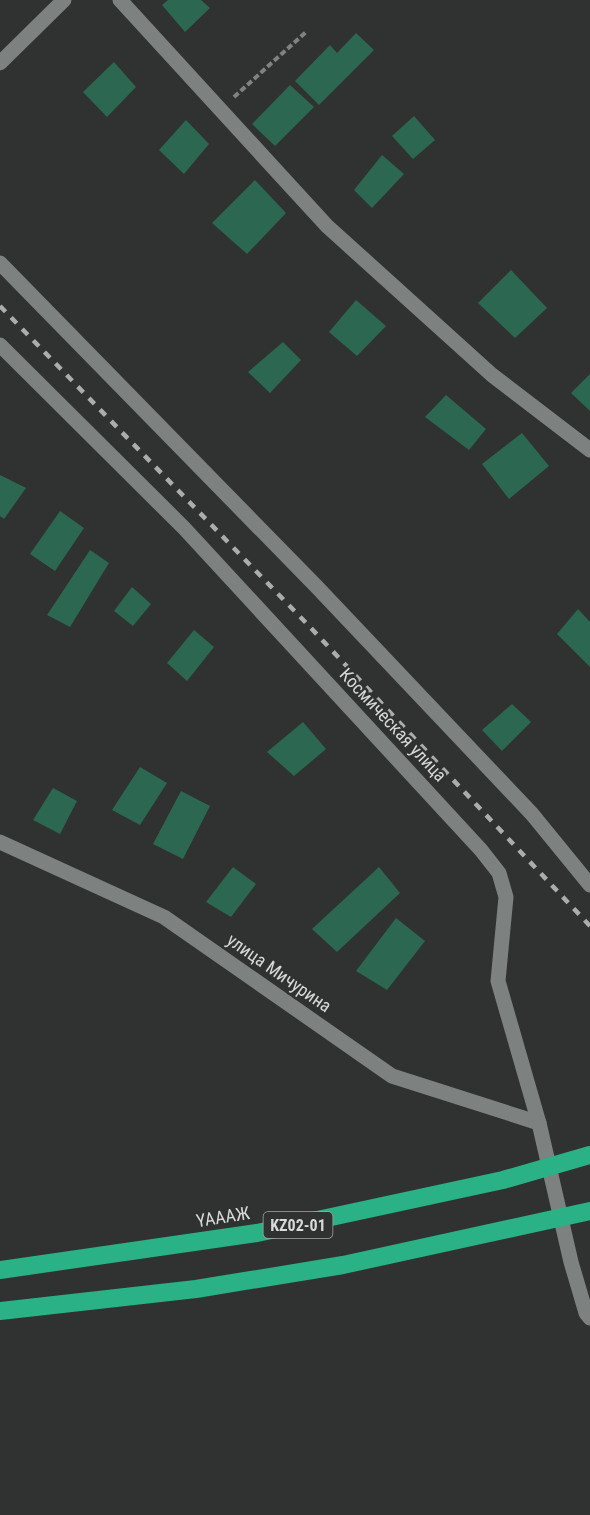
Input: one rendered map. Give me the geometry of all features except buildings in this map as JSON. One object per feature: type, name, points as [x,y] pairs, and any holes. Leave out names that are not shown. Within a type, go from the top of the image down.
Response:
[{"type":"highway","name":"ҮАААЖ","points":[[0,1270],[257,1233],[503,1180],[590,1155]]},
{"type":"highway","points":[[0,1311],[196,1289],[343,1265],[590,1211]]},
{"type":"street","points":[[0,63],[64,0]]},
{"type":"street","points":[[120,0],[327,226],[492,375],[590,450]]},
{"type":"street","points":[[0,263],[332,603],[532,814],[590,885]]},
{"type":"street","name":"Космическая улица","points":[[0,345],[184,528],[482,850],[500,873],[506,897],[498,981],[539,1123],[571,1262],[586,1313],[590,1318]]},
{"type":"street","name":"улица Мичурина","points":[[0,842],[164,916],[392,1076],[539,1123]]},
{"type":"path","points":[[220,110],[306,32]]},
{"type":"railway","points":[[0,306],[310,627],[590,926]]}]
